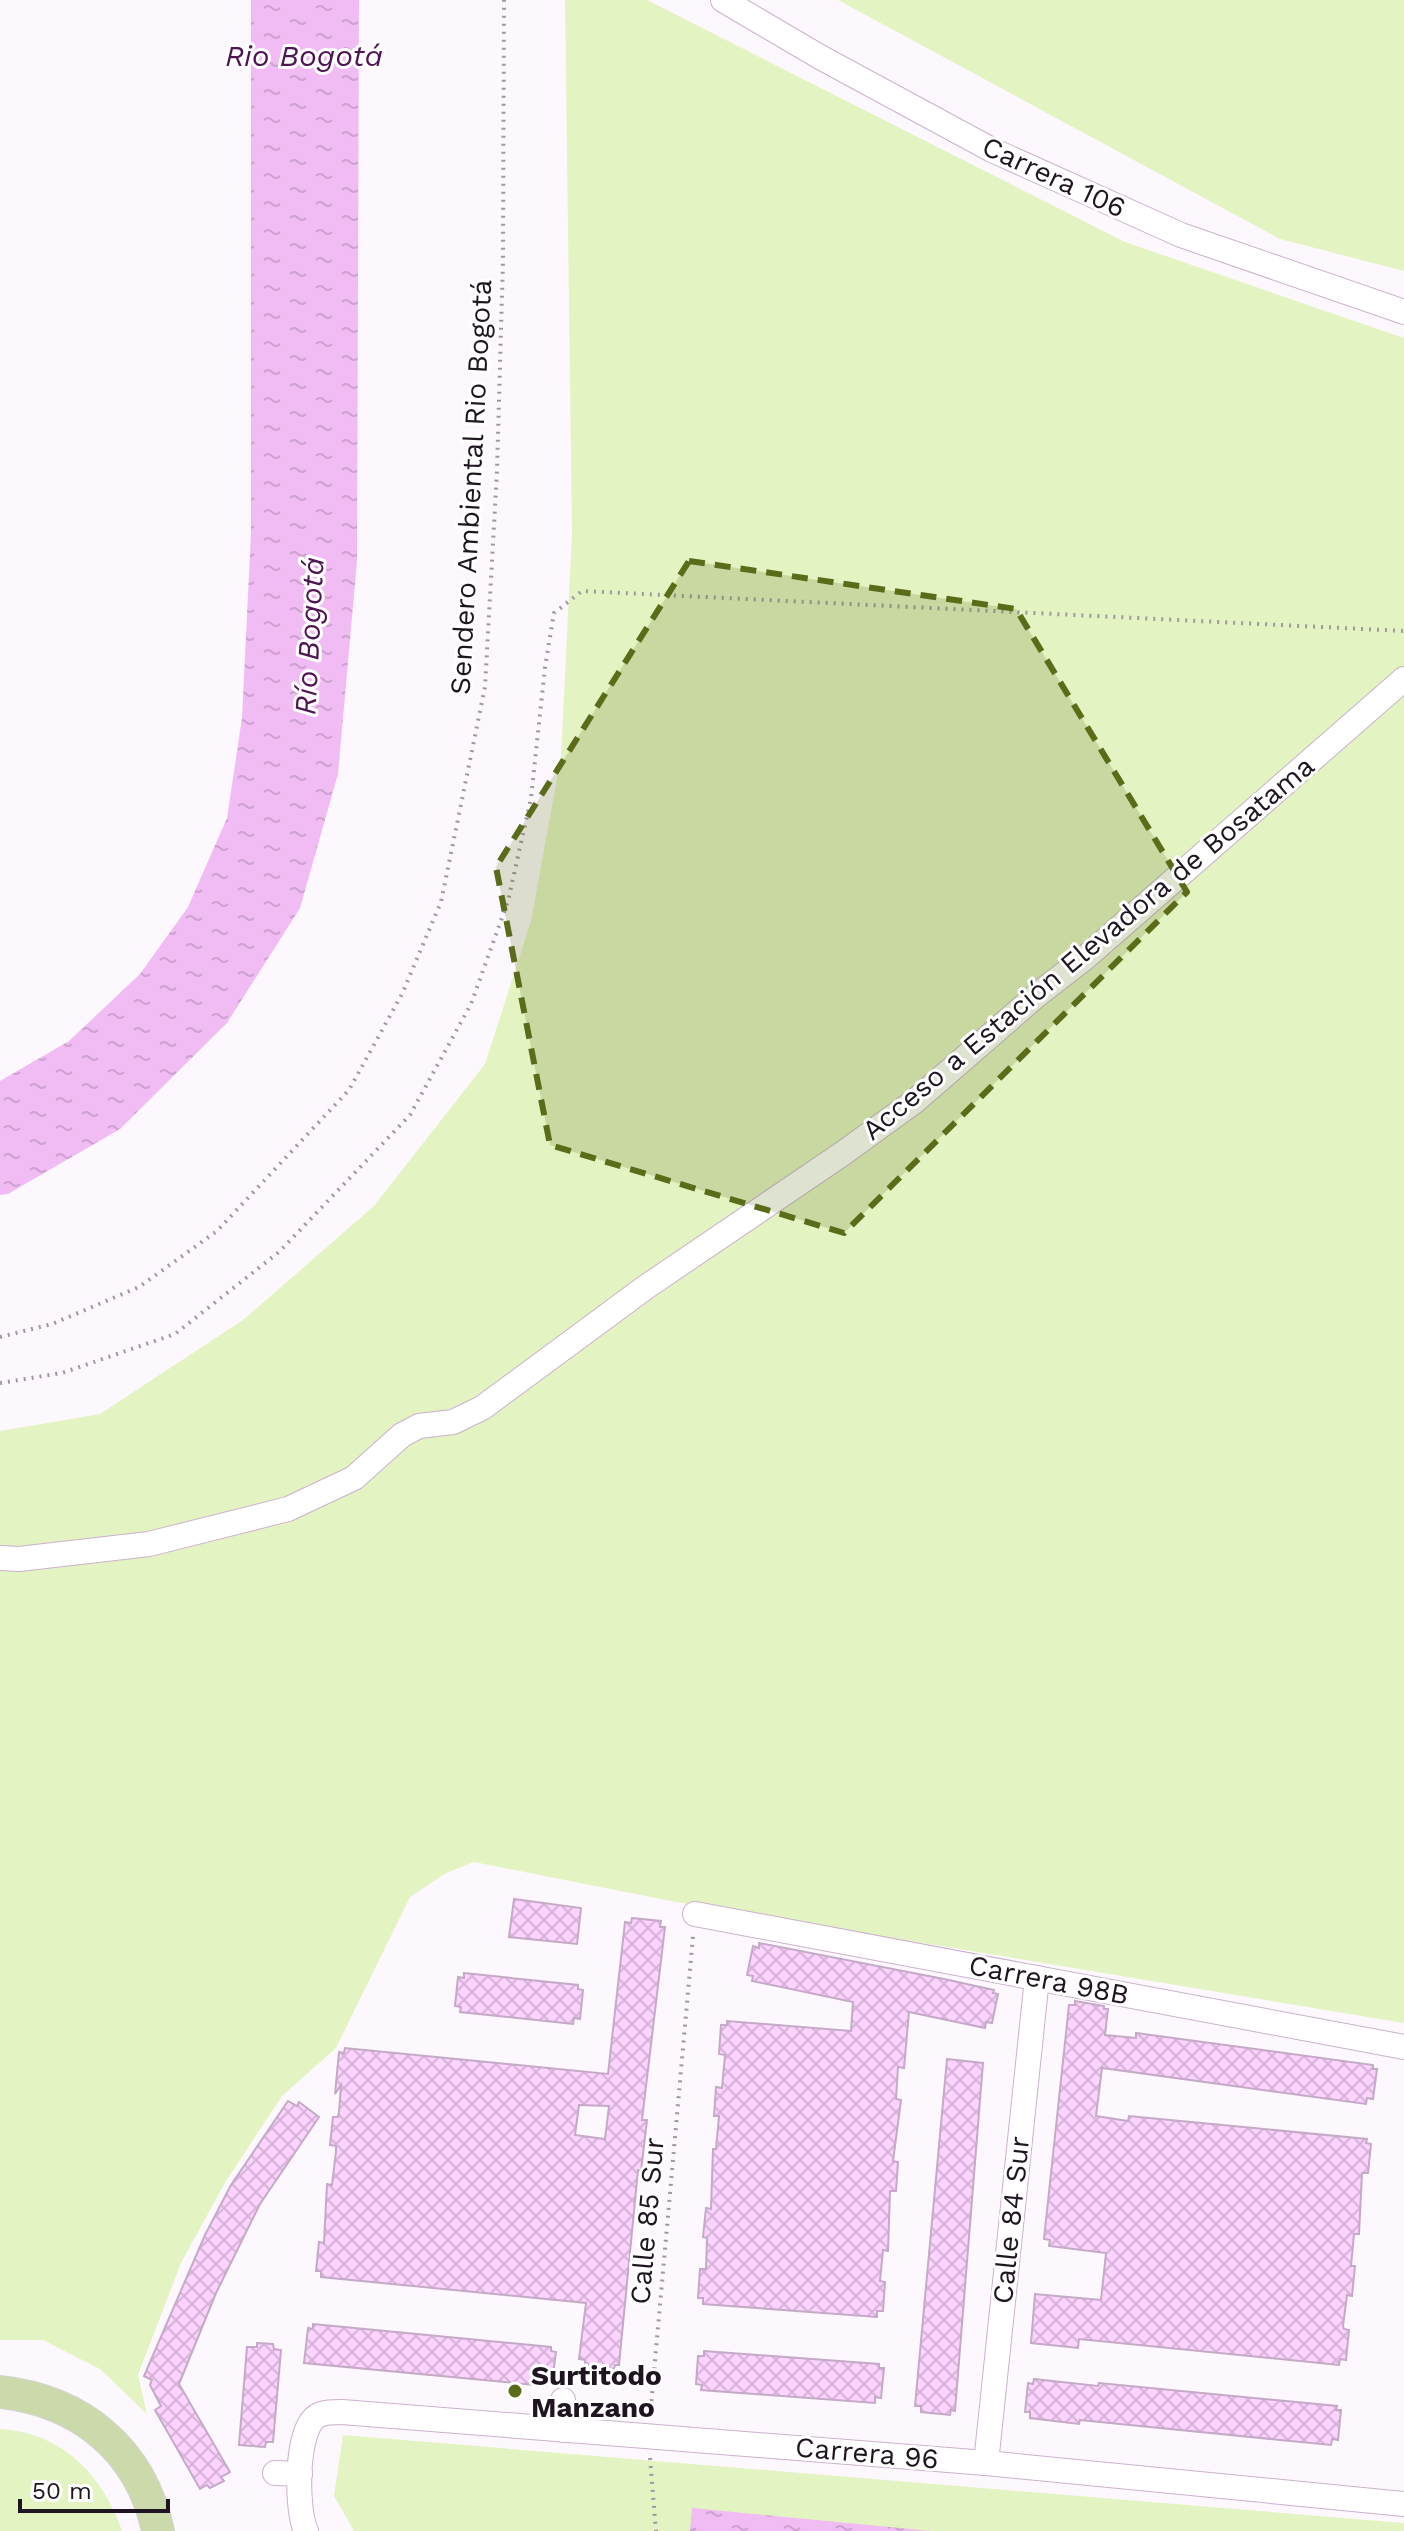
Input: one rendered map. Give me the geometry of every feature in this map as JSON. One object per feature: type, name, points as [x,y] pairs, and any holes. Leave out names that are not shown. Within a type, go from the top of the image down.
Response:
[{"type":"main road","points":[[0,2392],[26,2395],[57,2405],[86,2421],[112,2442],[133,2468],[148,2497],[158,2531]]},
{"type":"main road","points":[[148,2497],[182,2531]]},
{"type":"street","name":"Carrera 106","points":[[723,0],[820,57],[992,150],[1181,235],[1404,312]]},
{"type":"street","name":"Acceso a Estación Elevadora de Bosatama","points":[[0,1558],[19,1559],[149,1544],[288,1509],[354,1478],[402,1435],[419,1426],[453,1422],[482,1408],[646,1287],[915,1101],[1037,995],[1086,957],[1404,679]]},
{"type":"street","name":"Carrera 98B","points":[[695,1914],[1404,2047]]},
{"type":"street","name":"Calle 84 Sur","points":[[986,2463],[1037,1978]]},
{"type":"street","points":[[563,2400],[564,2430]]},
{"type":"street","name":"Carrera 96","points":[[300,2474],[310,2424],[328,2412],[986,2463],[1404,2504]]},
{"type":"street","points":[[275,2473],[300,2474],[301,2521],[306,2531]]},
{"type":"path","name":"Sendero Ambiental Rio Bogotá","points":[[0,1337],[52,1324],[139,1287],[217,1231],[349,1090],[402,994],[441,902],[485,687],[497,471],[503,260],[504,0]]},
{"type":"path","points":[[0,1383],[62,1373],[175,1334],[279,1252],[410,1115],[471,1004],[508,901],[531,798],[554,613],[582,591],[1404,631]]},
{"type":"path","name":"Calle 85 Sur","points":[[656,2531],[648,2435],[695,1914]]},
{"type":"highlighted area","points":[[689,561],[1016,609],[1187,892],[844,1233],[550,1145],[496,867]]},
{"type":"green space","points":[[565,0],[647,0],[1125,242],[1404,338],[1404,2023],[676,1902],[474,1862],[446,1873],[410,1897],[336,2048],[282,2096],[226,2181],[181,2263],[138,2375],[147,2414],[100,2369],[43,2340],[0,2340],[0,1431],[100,1414],[243,1320],[374,1206],[485,1064],[531,921],[561,757],[572,533]]},
{"type":"green space","points":[[838,0],[1404,0],[1404,271],[1280,239]]},
{"type":"green space","points":[[0,2429],[42,2438],[77,2460],[104,2492],[122,2531],[0,2531]]},
{"type":"green space","points":[[343,2435],[1404,2523],[1404,2531],[354,2531],[334,2496]]},
{"type":"water","name":"Rio Bogotá","points":[[251,0],[359,0],[357,561],[338,774],[300,908],[227,1023],[120,1129],[8,1194],[0,1195],[0,1081],[69,1041],[140,974],[188,907],[227,818],[242,718],[251,533]]},
{"type":"water","points":[[692,2508],[931,2531],[690,2531]]},
{"type":"building","points":[[514,1899],[581,1908],[577,1944],[509,1937]]},
{"type":"building","points":[[632,1918],[661,1921],[660,1927],[665,1927],[642,2120],[647,2120],[641,2171],[638,2170],[619,2365],[615,2365],[614,2369],[585,2366],[585,2360],[579,2359],[586,2303],[321,2277],[321,2271],[316,2271],[319,2242],[324,2243],[327,2184],[332,2185],[336,2151],[336,2146],[330,2145],[333,2117],[338,2117],[339,2112],[341,2085],[335,2094],[339,2052],[344,2053],[345,2048],[608,2074],[625,1922],[631,1923]],"holes":[[[579,2105],[609,2106],[605,2139],[575,2135]]]},
{"type":"building","points":[[759,1943],[944,1979],[994,1990],[993,1993],[998,1994],[992,2023],[986,2022],[985,2028],[909,2012],[904,2068],[898,2067],[896,2099],[901,2100],[893,2161],[898,2162],[896,2191],[890,2191],[888,2251],[883,2250],[880,2281],[885,2282],[883,2311],[877,2311],[877,2317],[703,2304],[703,2298],[698,2298],[700,2269],[706,2269],[707,2238],[703,2237],[706,2208],[711,2209],[713,2149],[716,2149],[719,2116],[714,2116],[716,2087],[722,2088],[725,2055],[719,2054],[721,2025],[727,2025],[727,2021],[851,2031],[853,2002],[752,1981],[753,1976],[747,1975],[753,1946],[759,1948]]},
{"type":"building","points":[[464,1973],[578,1985],[578,1989],[583,1990],[580,2019],[574,2018],[573,2024],[460,2012],[461,2007],[455,2006],[458,1977],[464,1978]]},
{"type":"building","points":[[1075,2001],[1108,2009],[1105,2035],[1136,2038],[1136,2033],[1373,2065],[1373,2069],[1377,2069],[1373,2099],[1367,2098],[1366,2104],[1102,2068],[1096,2116],[1128,2121],[1129,2116],[1367,2139],[1366,2143],[1371,2144],[1368,2173],[1362,2173],[1359,2234],[1354,2234],[1351,2266],[1355,2266],[1352,2296],[1347,2295],[1343,2326],[1349,2330],[1346,2360],[1340,2359],[1339,2365],[1079,2339],[1078,2348],[1031,2343],[1035,2294],[1101,2300],[1106,2253],[1049,2246],[1050,2240],[1044,2239],[1069,2005],[1075,2005]]},
{"type":"building","points":[[947,2059],[983,2063],[955,2411],[951,2410],[950,2415],[921,2412],[921,2406],[915,2406]]},
{"type":"building","points":[[288,2101],[297,2106],[299,2102],[319,2117],[260,2204],[216,2293],[179,2384],[230,2472],[221,2477],[224,2481],[200,2489],[155,2410],[161,2406],[150,2385],[152,2380],[144,2376],[205,2235],[231,2185]]},
{"type":"building","points":[[313,2324],[551,2347],[551,2351],[556,2352],[552,2381],[547,2381],[546,2386],[304,2363],[308,2328],[313,2329]]},
{"type":"building","points":[[257,2343],[273,2344],[274,2349],[281,2350],[273,2442],[266,2442],[265,2447],[239,2445],[247,2347],[257,2347]]},
{"type":"building","points":[[704,2351],[879,2364],[879,2368],[884,2368],[881,2398],[875,2397],[875,2403],[701,2390],[702,2385],[696,2384],[698,2356],[704,2356]]},
{"type":"building","points":[[1034,2379],[1337,2406],[1336,2410],[1341,2410],[1338,2440],[1332,2439],[1331,2445],[1080,2420],[1079,2424],[1030,2418],[1030,2412],[1025,2412],[1028,2383],[1033,2384]]},
{"type":"place","name":"Surtitodo Manzano","points":[[515,2391]]},
{"type":"water label","name":"Río Bogotá","points":[[309,636]]}]
